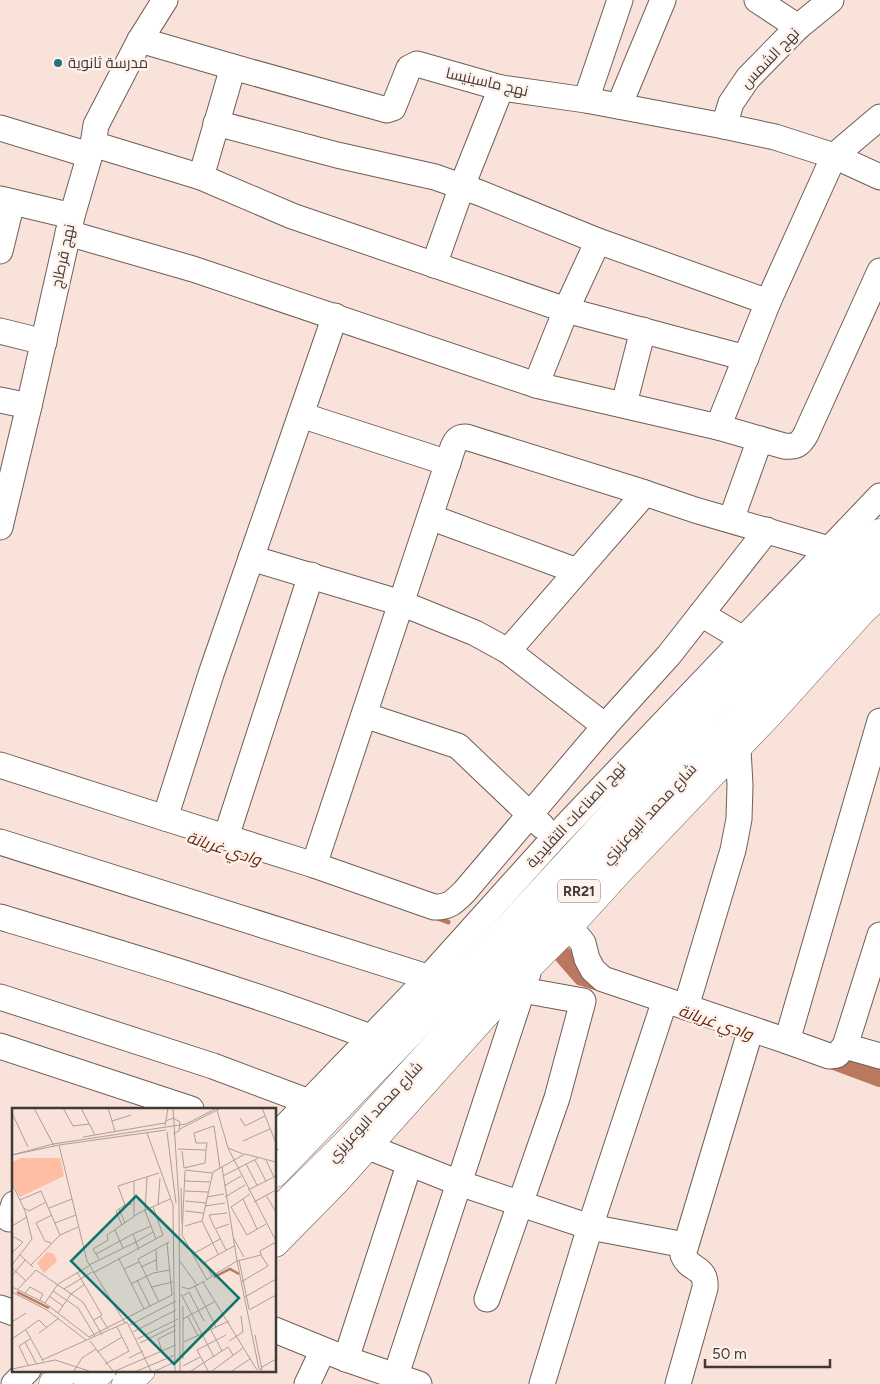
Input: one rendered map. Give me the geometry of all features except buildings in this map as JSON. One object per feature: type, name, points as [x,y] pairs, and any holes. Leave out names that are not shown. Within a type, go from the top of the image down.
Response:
[{"type":"main road","name":"شارع محمد البوعزيزي","points":[[276,1172],[320,1109],[455,986],[760,654],[880,533]]},
{"type":"main road","name":"شارع محمد البوعزيزي","points":[[276,1213],[522,972],[558,914],[629,834],[738,733],[781,669],[880,566]]},
{"type":"main road","points":[[276,1242],[335,1182],[522,972],[569,926],[620,870],[738,733],[880,594]]},
{"type":"main road","points":[[53,1384],[65,1372]]},
{"type":"main road","points":[[88,1384],[100,1372]]},
{"type":"main road","points":[[126,1384],[139,1372]]},
{"type":"street","name":"نهج قرطاج","points":[[0,527],[30,406],[70,225],[96,125],[140,40],[165,0]]},
{"type":"street","points":[[586,100],[620,0]]},
{"type":"street","points":[[619,106],[663,0]]},
{"type":"street","points":[[757,0],[798,27]]},
{"type":"street","name":"نهج الشمس","points":[[724,126],[731,103],[756,69],[798,27],[831,0]]},
{"type":"street","points":[[140,40],[233,67],[201,178]]},
{"type":"street","name":"نهج ماسينيسا","points":[[233,67],[387,110],[392,108],[409,68],[417,64],[502,88],[586,100],[775,137],[834,156],[880,177]]},
{"type":"street","points":[[434,265],[462,186],[502,88]]},
{"type":"street","points":[[718,426],[768,302],[834,156],[880,116]]},
{"type":"street","points":[[216,123],[337,155],[435,177],[598,240],[768,302]]},
{"type":"street","points":[[0,128],[91,149],[201,178],[292,216],[566,310],[746,358]]},
{"type":"street","points":[[0,251],[6,201],[193,269],[536,385],[718,426],[784,446],[794,447],[801,444],[880,271]]},
{"type":"street","points":[[536,385],[566,310],[598,240]]},
{"type":"street","points":[[165,818],[211,674],[335,316]]},
{"type":"street","points":[[624,404],[643,330]]},
{"type":"street","points":[[0,331],[44,342]]},
{"type":"street","points":[[0,400],[30,406]]},
{"type":"street","points":[[301,415],[448,464]]},
{"type":"street","points":[[314,865],[448,464],[456,441],[460,437],[466,436],[695,510],[829,549]]},
{"type":"street","points":[[731,520],[760,439]]},
{"type":"street","points":[[508,651],[645,493]]},
{"type":"street","name":"نهج الصناعات التقليدية","points":[[276,1136],[320,1109],[370,1037],[429,977],[554,838],[880,496]]},
{"type":"street","points":[[430,517],[577,571]]},
{"type":"street","points":[[0,765],[314,865],[434,907],[451,904],[465,892],[605,726],[669,655],[767,530]]},
{"type":"street","points":[[251,558],[401,603],[475,633],[508,651],[605,726]]},
{"type":"street","points":[[226,837],[311,575]]},
{"type":"street","points":[[701,614],[743,639]]},
{"type":"street","points":[[364,715],[458,746],[554,838]]},
{"type":"street","points":[[787,1041],[873,772],[880,721]]},
{"type":"street","points":[[542,1384],[590,1227],[732,850],[739,819],[738,733]]},
{"type":"street","points":[[0,842],[455,986]]},
{"type":"street","points":[[0,917],[254,996],[370,1037]]},
{"type":"street","points":[[569,926],[583,943],[587,959],[593,970],[603,980],[829,1056],[837,1054],[845,1046],[880,935]]},
{"type":"street","points":[[394,1380],[459,1183],[522,972],[584,1001]]},
{"type":"street","points":[[487,1299],[557,1098],[584,1001],[603,980]]},
{"type":"street","points":[[0,997],[213,1066],[320,1109]]},
{"type":"street","points":[[678,1384],[706,1280],[702,1274],[685,1261],[683,1254],[751,1029]]},
{"type":"street","points":[[0,1046],[175,1107]]},
{"type":"street","points":[[845,1046],[880,1056]]},
{"type":"street","points":[[366,1146],[409,1165],[520,1205],[590,1227],[685,1245]]},
{"type":"street","points":[[346,1359],[409,1165]]},
{"type":"street","points":[[0,1308],[12,1312]]},
{"type":"street","points":[[276,1330],[394,1380],[419,1384]]},
{"type":"street","points":[[307,1384],[323,1350]]},
{"type":"waterway","name":"وادي غريانة","points":[[435,917],[448,922]]},
{"type":"waterway","name":"وادي غريانة","points":[[562,954],[582,977],[605,984]]},
{"type":"waterway","name":"وادي غريانة","points":[[821,1056],[880,1078]]},
{"type":"place","name":"مدرسة ثانوية","points":[[58,63]]}]
